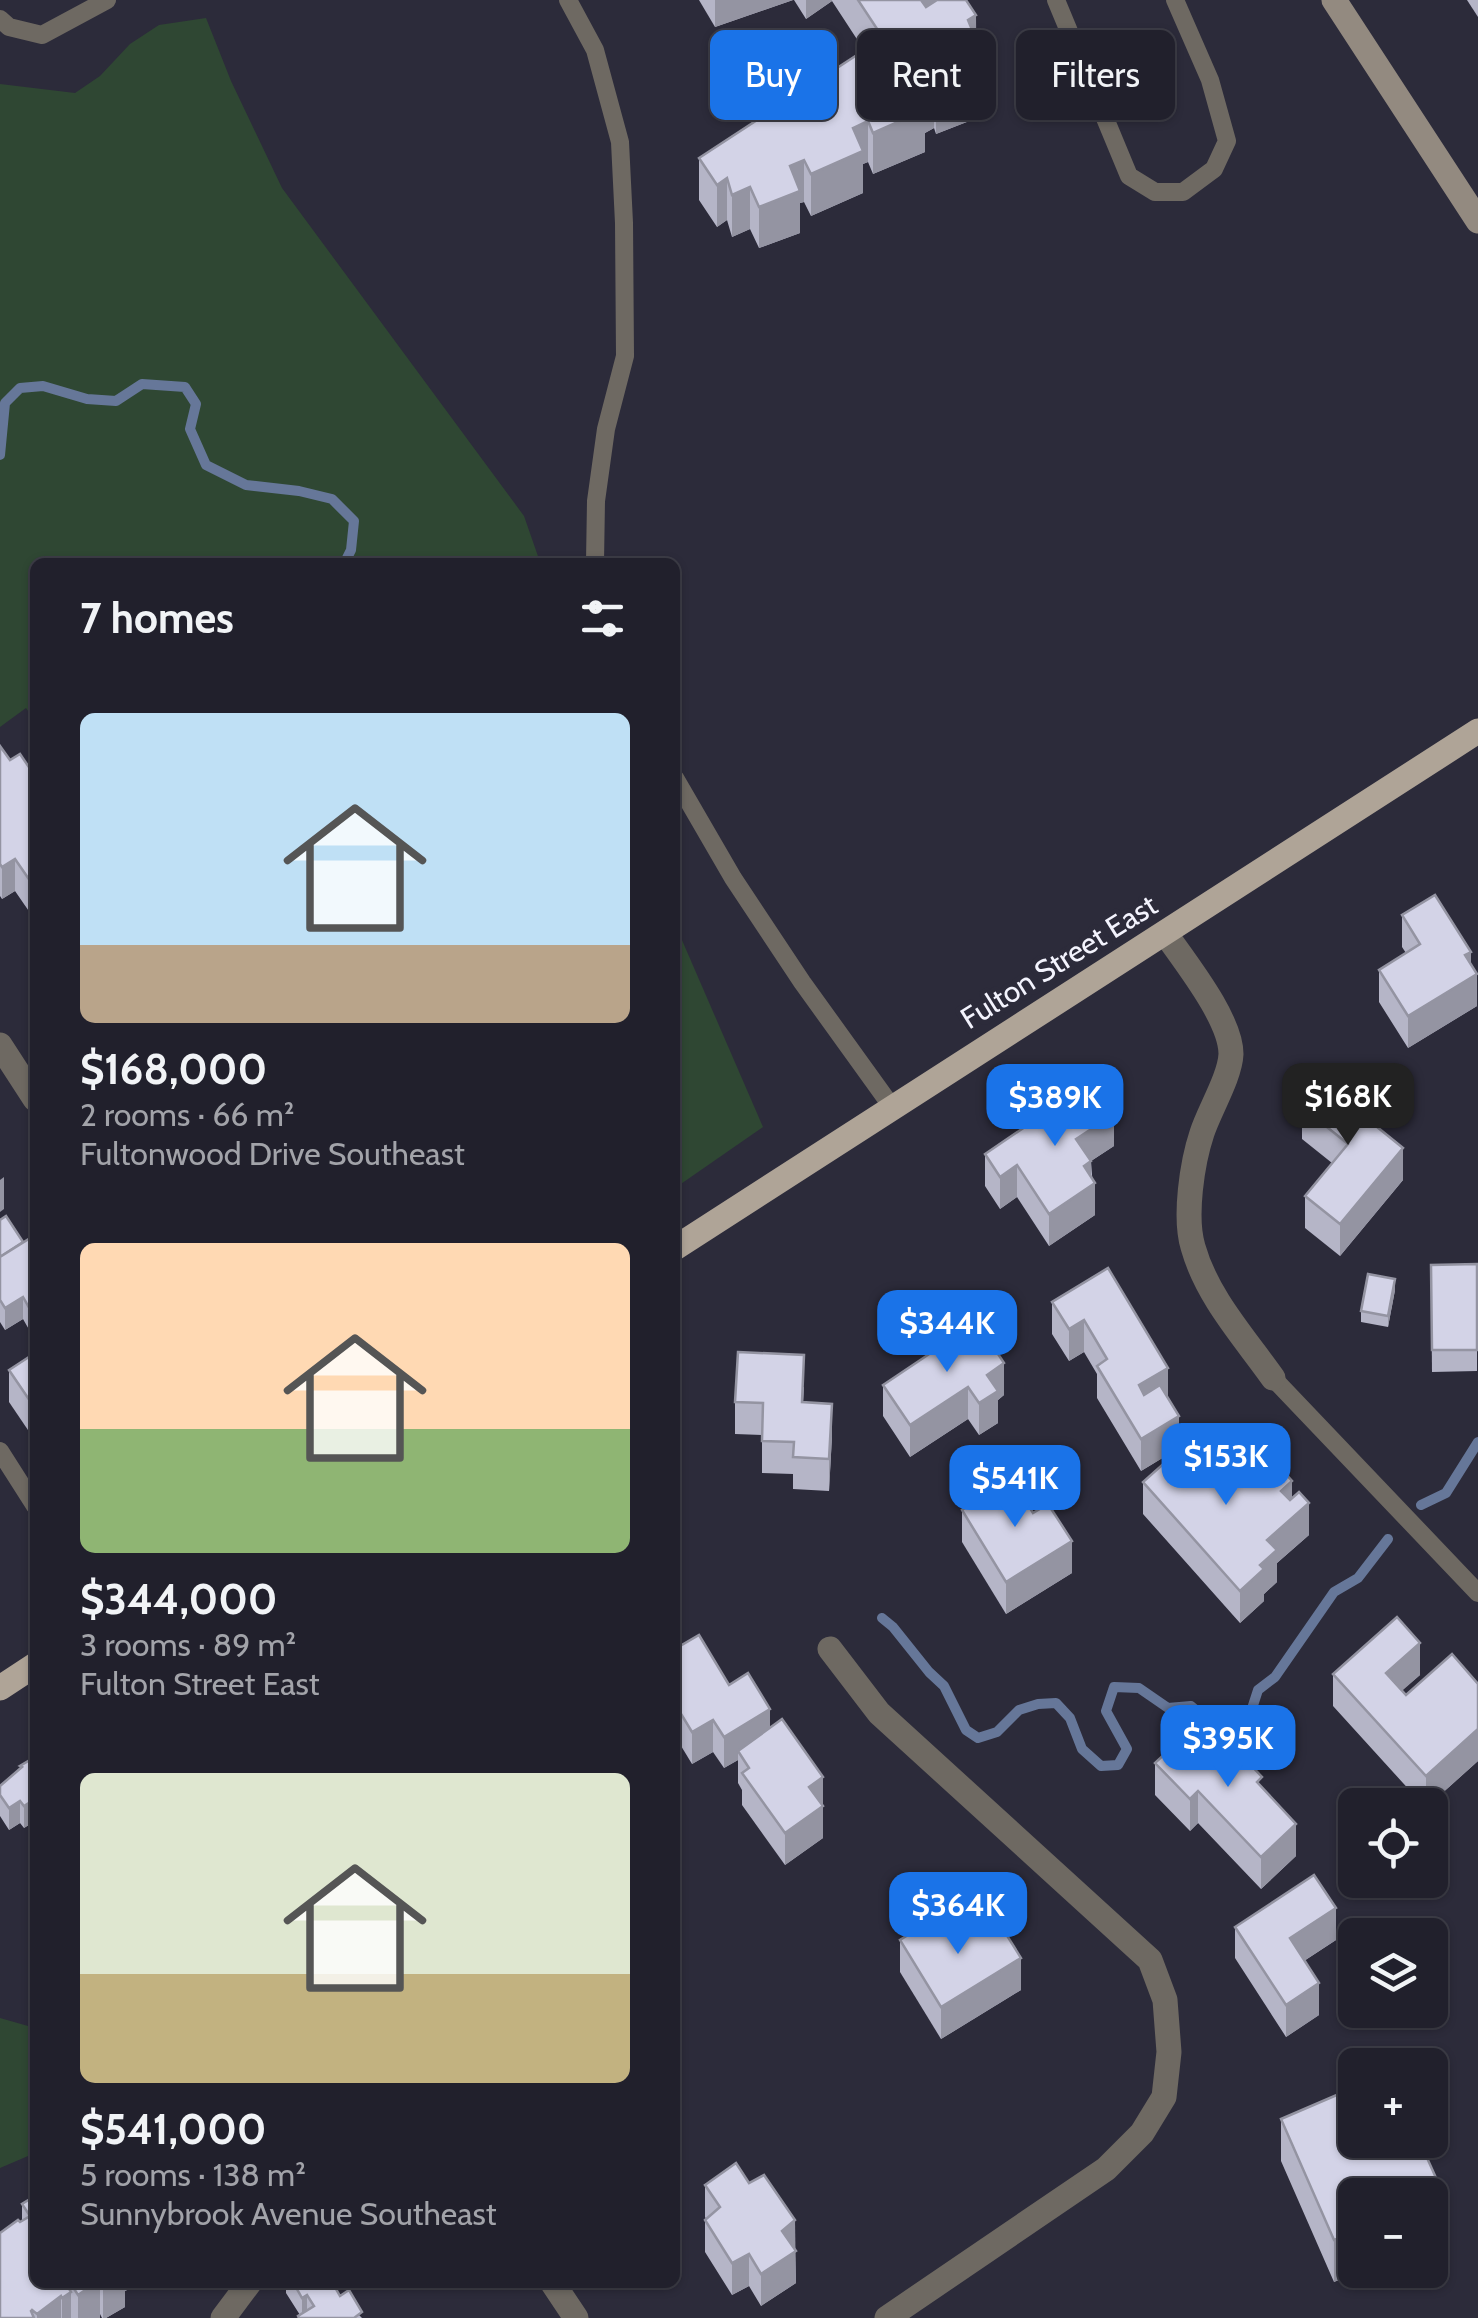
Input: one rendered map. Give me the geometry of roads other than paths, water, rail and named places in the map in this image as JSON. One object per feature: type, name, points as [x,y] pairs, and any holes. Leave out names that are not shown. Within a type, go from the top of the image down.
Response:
[{"type":"main road","name":"Fulton Street East","points":[[680,1245],[1478,730]]},
{"type":"main road","points":[[0,1688],[30,1668]]},
{"type":"street","points":[[1334,0],[1478,221]]},
{"type":"street","points":[[1166,933],[1209,995],[1223,1024],[1230,1054],[1202,1134],[1190,1187],[1192,1244],[1208,1287],[1273,1378]]},
{"type":"street","points":[[0,1045],[30,1091]]},
{"type":"street","points":[[830,1649],[878,1713],[1150,1960],[1165,2000],[1169,2052],[1164,2096],[1142,2133],[1106,2169],[887,2318]]},
{"type":"street","points":[[223,2318],[246,2288]]},
{"type":"street","points":[[556,2288],[576,2318]]},
{"type":"lane","points":[[568,0],[595,50],[620,142],[624,356],[606,429],[596,501],[596,558]]},
{"type":"lane","points":[[1056,0],[1129,176],[1155,192],[1183,192],[1214,169],[1227,141],[1210,80],[1175,0]]},
{"type":"lane","points":[[0,18],[9,27],[42,35],[104,1]]},
{"type":"lane","points":[[680,787],[733,878],[892,1107]]},
{"type":"lane","points":[[1273,1378],[1478,1593]]},
{"type":"lane","points":[[0,1451],[30,1498]]},
{"type":"waterway","points":[[0,455],[5,403],[20,388],[43,386],[87,399],[116,401],[142,384],[185,387],[196,404],[190,429],[206,465],[246,485],[332,499],[354,521],[347,558]]},
{"type":"waterway","points":[[1421,1505],[1446,1493],[1478,1442]]},
{"type":"waterway","points":[[882,1618],[944,1686],[966,1730],[978,1738],[997,1732],[1019,1710],[1056,1703],[1070,1718],[1082,1749],[1101,1766],[1118,1765],[1127,1749],[1106,1711],[1114,1687],[1139,1688],[1168,1708],[1191,1706],[1222,1732],[1246,1727],[1258,1690],[1275,1677],[1334,1592],[1358,1578],[1388,1539]]}]
